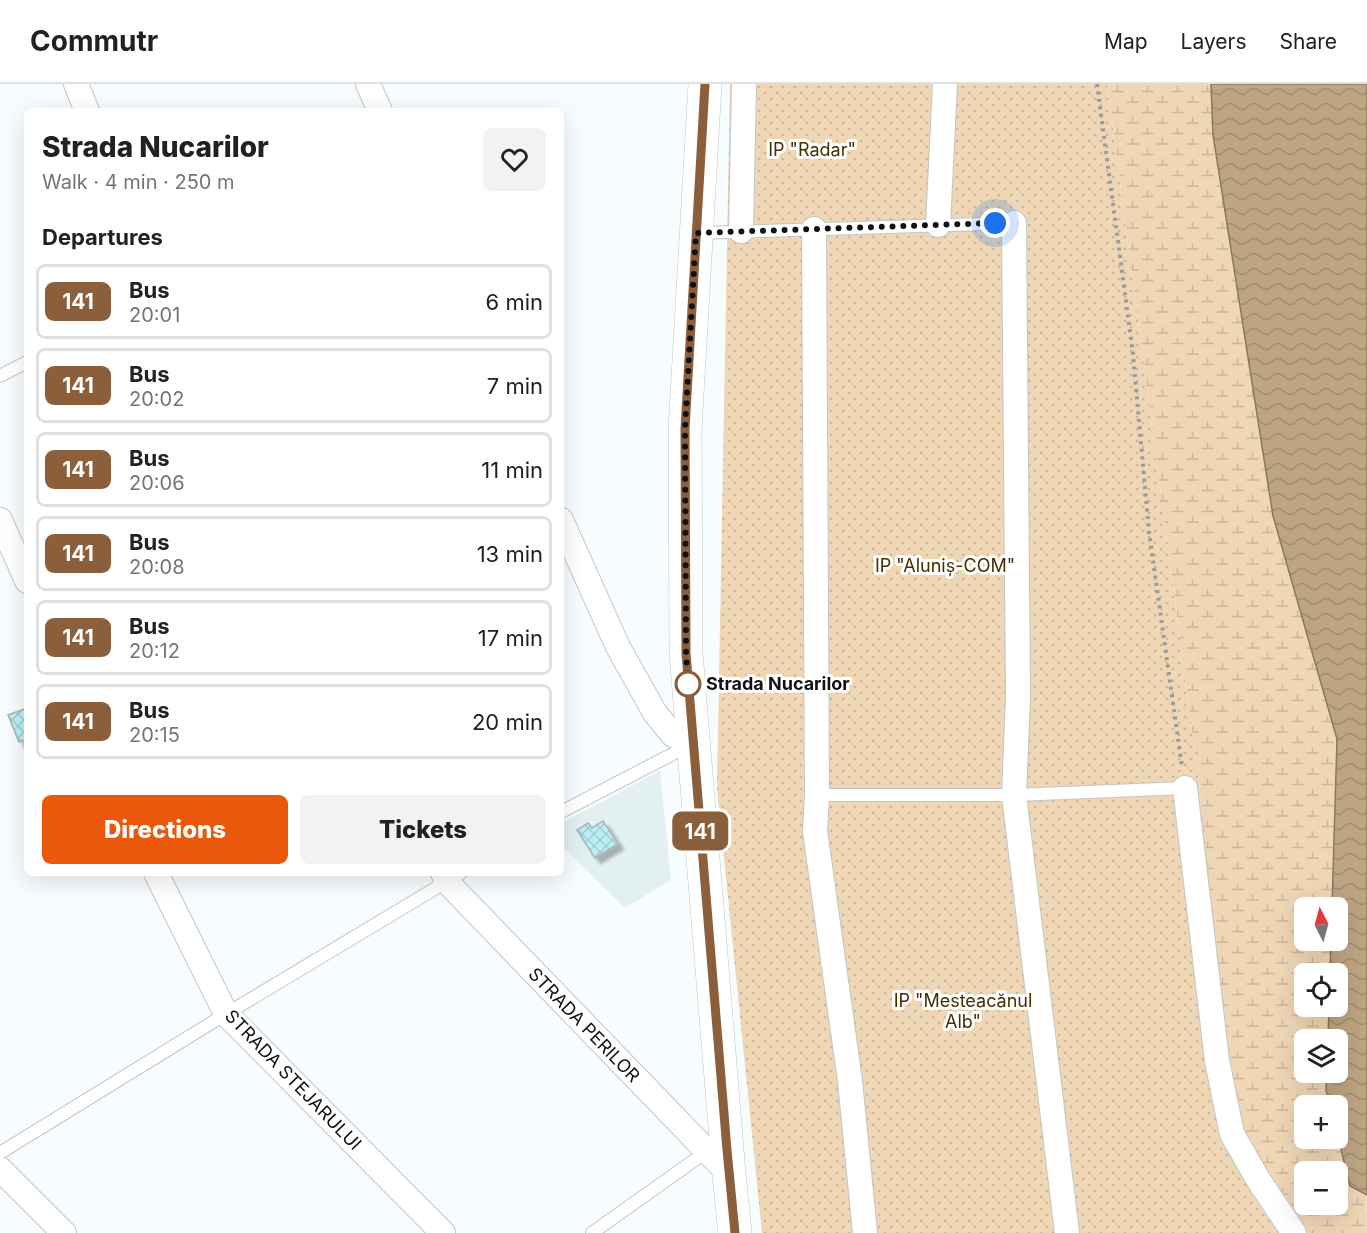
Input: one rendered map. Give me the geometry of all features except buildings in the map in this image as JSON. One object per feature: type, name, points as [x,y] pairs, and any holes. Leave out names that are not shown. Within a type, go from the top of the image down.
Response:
[{"type":"main road","points":[[705,84],[685,429],[686,653],[718,1163],[735,1233]]},
{"type":"street","points":[[76,84],[86,108]]},
{"type":"street","points":[[368,84],[379,108]]},
{"type":"street","points":[[741,231],[744,84]]},
{"type":"street","points":[[938,225],[945,84]]},
{"type":"street","points":[[1014,223],[1018,696],[1014,795],[1067,1233]]},
{"type":"street","points":[[813,229],[817,795],[815,831],[850,1081],[865,1233]]},
{"type":"street","points":[[0,520],[24,574]]},
{"type":"street","points":[[564,527],[618,647],[655,713],[673,735],[692,744]]},
{"type":"street","points":[[1185,788],[1217,1061],[1232,1134],[1259,1181],[1294,1233]]},
{"type":"street","name":"STRADA STEJARULUI","points":[[157,876],[226,1014],[443,1233]]},
{"type":"street","name":"STRADA PERILOR","points":[[450,876],[718,1163]]},
{"type":"street","points":[[0,1169],[63,1233]]},
{"type":"lane","points":[[696,233],[1014,223]]},
{"type":"lane","points":[[0,376],[24,364]]},
{"type":"lane","points":[[564,810],[692,744]]},
{"type":"lane","points":[[817,795],[1014,795],[1185,788]]},
{"type":"lane","points":[[0,1153],[450,876]]},
{"type":"lane","points":[[592,1233],[718,1163]]},
{"type":"path","points":[[1097,84],[1132,354],[1149,532],[1185,788]]},
{"type":"shaded area","points":[[660,771],[671,880],[625,908],[564,848],[564,821]]},
{"type":"green space","points":[[730,84],[1107,84],[1200,791],[1254,1155],[1308,1233],[762,1233],[717,789]]},
{"type":"green space","points":[[1107,84],[1252,84],[1361,739],[1367,1233],[1308,1233],[1296,1215],[1348,1215],[1348,1161],[1294,1161],[1294,1213],[1254,1155],[1230,1083],[1200,791]]},
{"type":"water","points":[[1211,84],[1367,84],[1367,1195],[1350,1186],[1348,1161],[1344,1161],[1341,1149],[1348,1149],[1348,1095],[1327,1095],[1326,1090],[1326,1083],[1348,1083],[1348,1029],[1328,1029],[1329,1017],[1348,1017],[1348,963],[1330,963],[1331,951],[1348,951],[1348,897],[1332,897],[1337,739],[1273,516],[1213,135]]},
{"type":"bus line","name":"141","points":[[705,84],[685,429],[686,653],[735,1233]]},
{"type":"place","name":"Strada Nucarilor","points":[[688,684]]},
{"type":"route","points":[[688,684],[685,429],[696,233],[995,223]]},
{"type":"park label","name":"IP \"Radar\"","points":[[812,150]]},
{"type":"park label","name":"IP \"Aluniș-COM\"","points":[[945,566]]},
{"type":"park label","name":"IP \"Mesteacănul Alb\"","points":[[963,1011]]}]
